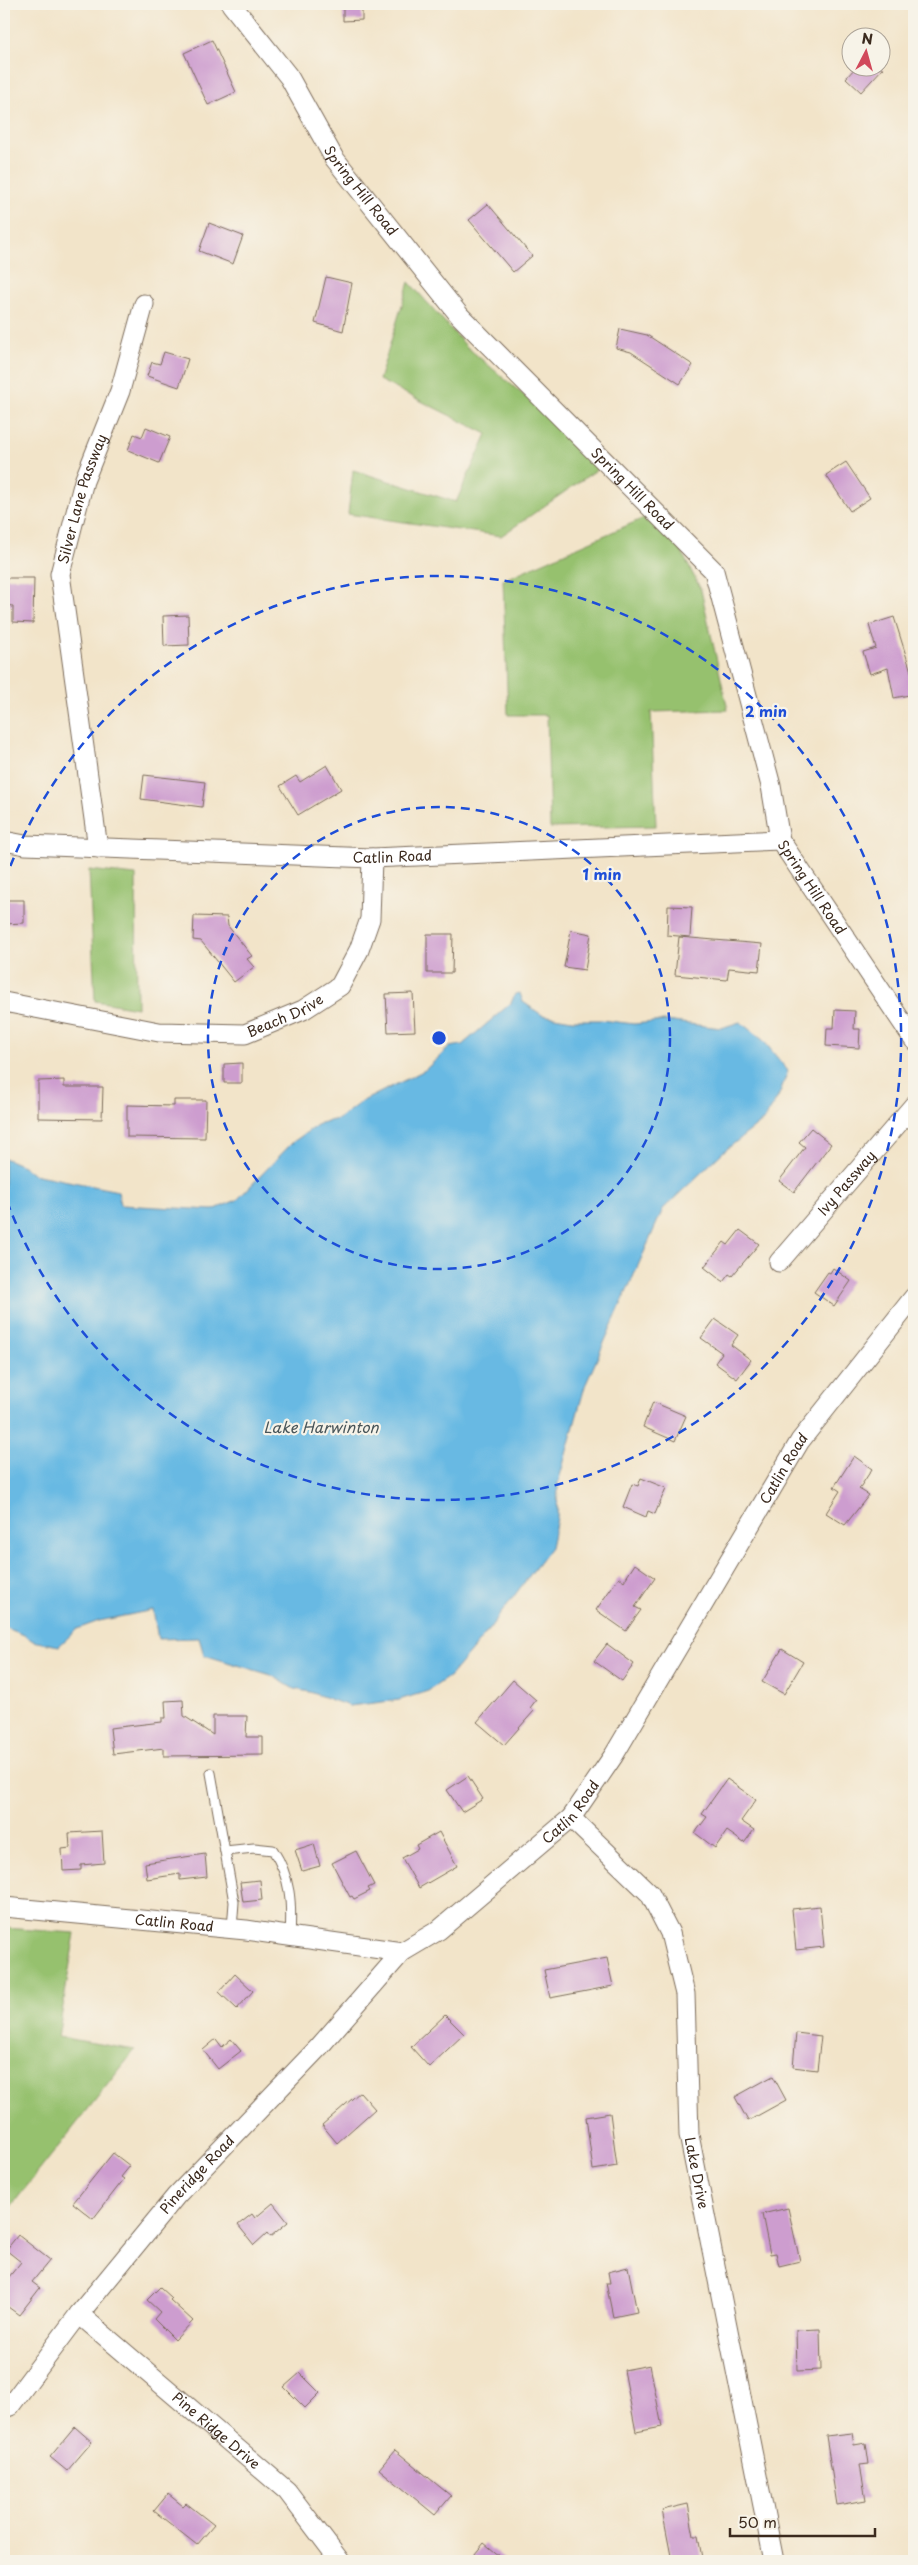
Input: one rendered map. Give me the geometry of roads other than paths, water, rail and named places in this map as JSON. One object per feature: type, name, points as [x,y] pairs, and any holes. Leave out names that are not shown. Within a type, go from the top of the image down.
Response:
[{"type":"street","name":"Spring Hill Road","points":[[231,4],[289,77],[334,158],[460,316],[714,571],[771,786],[780,840],[914,1040]]},
{"type":"street","name":"Silver Lane Passway","points":[[98,848],[60,574],[84,480],[120,391],[144,304]]},
{"type":"street","name":"Catlin Road","points":[[4,841],[25,845],[372,858],[780,840]]},
{"type":"street","name":"Beach Drive","points":[[4,1002],[159,1032],[245,1034],[303,1010],[340,986],[359,950],[370,919],[372,858]]},
{"type":"street","name":"Ivy Passway","points":[[778,1262],[914,1105]]},
{"type":"street","name":"Catlin Road","points":[[4,1907],[290,1936],[402,1952],[439,1930],[571,1818],[614,1755],[800,1441],[914,1297]]},
{"type":"street","name":"Lake Drive","points":[[571,1818],[650,1894],[670,1933],[685,1994],[689,2135],[774,2561]]},
{"type":"street","name":"Pineridge Road","points":[[4,2408],[10,2406],[79,2314],[176,2196],[319,2048],[402,1952]]},
{"type":"street","name":"Pine Ridge Drive","points":[[79,2314],[286,2491],[340,2561]]},
{"type":"lane","points":[[211,1773],[234,1902],[232,1930]]},
{"type":"lane","points":[[225,1850],[254,1848],[272,1850],[281,1862],[290,1887],[292,1910],[290,1936]]},
{"type":"water","name":"Lake Harwinton","points":[[520,993],[523,1002],[542,1015],[572,1020],[601,1020],[634,1024],[665,1021],[721,1028],[740,1022],[763,1040],[788,1071],[778,1097],[764,1120],[723,1152],[663,1209],[585,1386],[558,1483],[557,1518],[551,1547],[483,1637],[450,1676],[428,1691],[399,1700],[349,1706],[310,1692],[294,1689],[271,1675],[204,1655],[199,1638],[158,1639],[153,1610],[99,1621],[77,1629],[59,1646],[33,1641],[4,1627],[4,1158],[23,1166],[33,1174],[118,1191],[120,1205],[213,1210],[237,1200],[293,1142],[320,1123],[338,1119],[361,1102],[425,1070],[450,1047],[462,1045],[511,1003],[515,994]]}]
